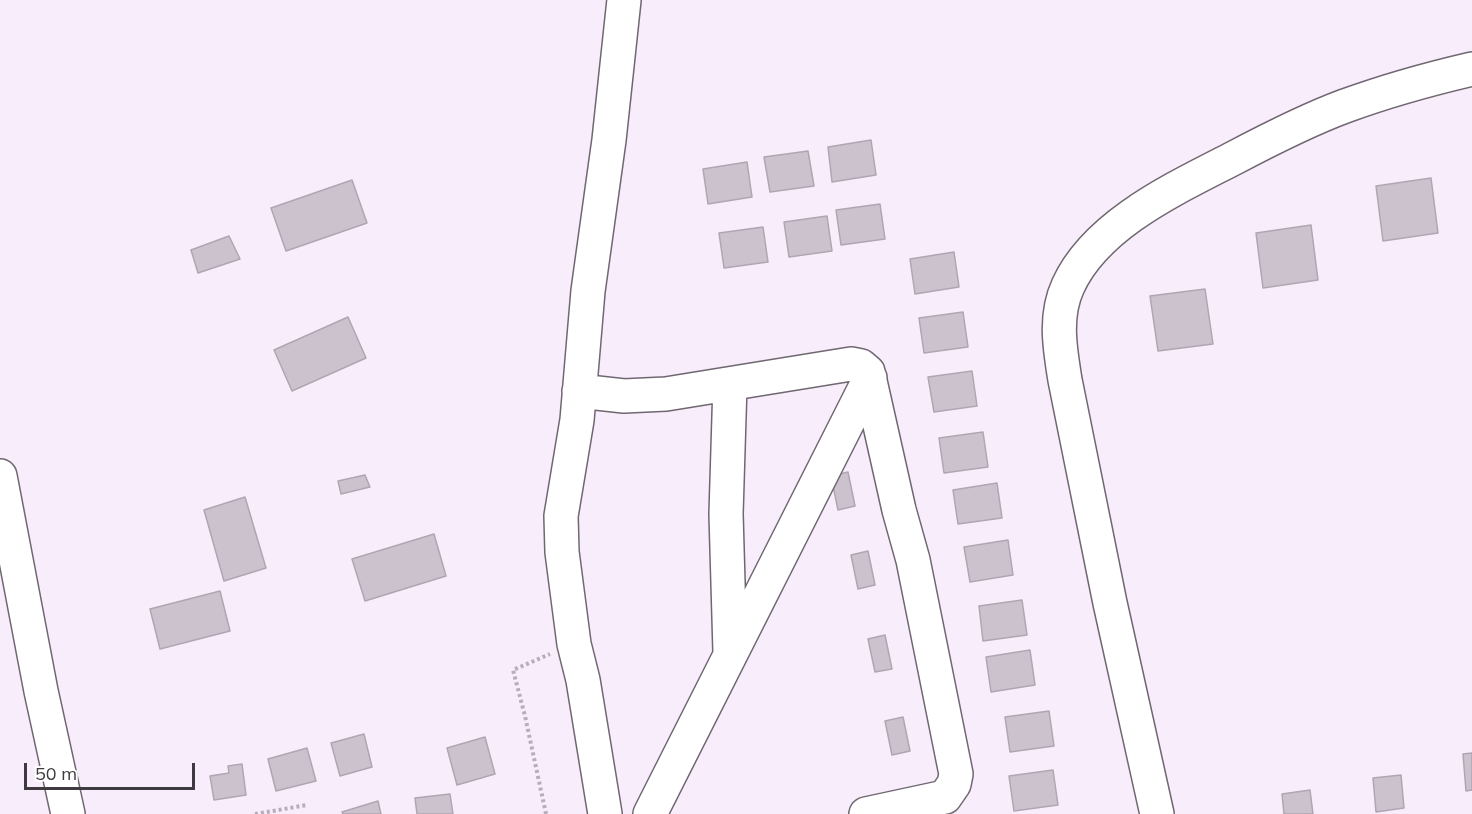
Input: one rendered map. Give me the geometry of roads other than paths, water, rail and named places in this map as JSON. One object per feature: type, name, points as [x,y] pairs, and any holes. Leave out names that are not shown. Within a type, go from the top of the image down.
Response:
[{"type":"street","points":[[605,814],[583,680],[574,644],[563,562],[561,516],[577,420],[588,291],[609,140],[624,0]]},
{"type":"street","points":[[1157,814],[1110,603],[1065,380],[1059,343],[1060,322],[1067,287],[1081,264],[1098,244],[1127,219],[1170,191],[1299,125],[1345,106],[1393,90],[1472,69]]},
{"type":"street","points":[[579,391],[607,395],[643,396],[851,364],[861,366],[868,372],[899,510],[913,560],[956,774],[954,784],[945,797],[866,814]]},
{"type":"street","points":[[650,814],[870,378]]},
{"type":"street","points":[[730,384],[726,514],[730,654]]},
{"type":"street","points":[[0,476],[39,680],[68,814]]}]
